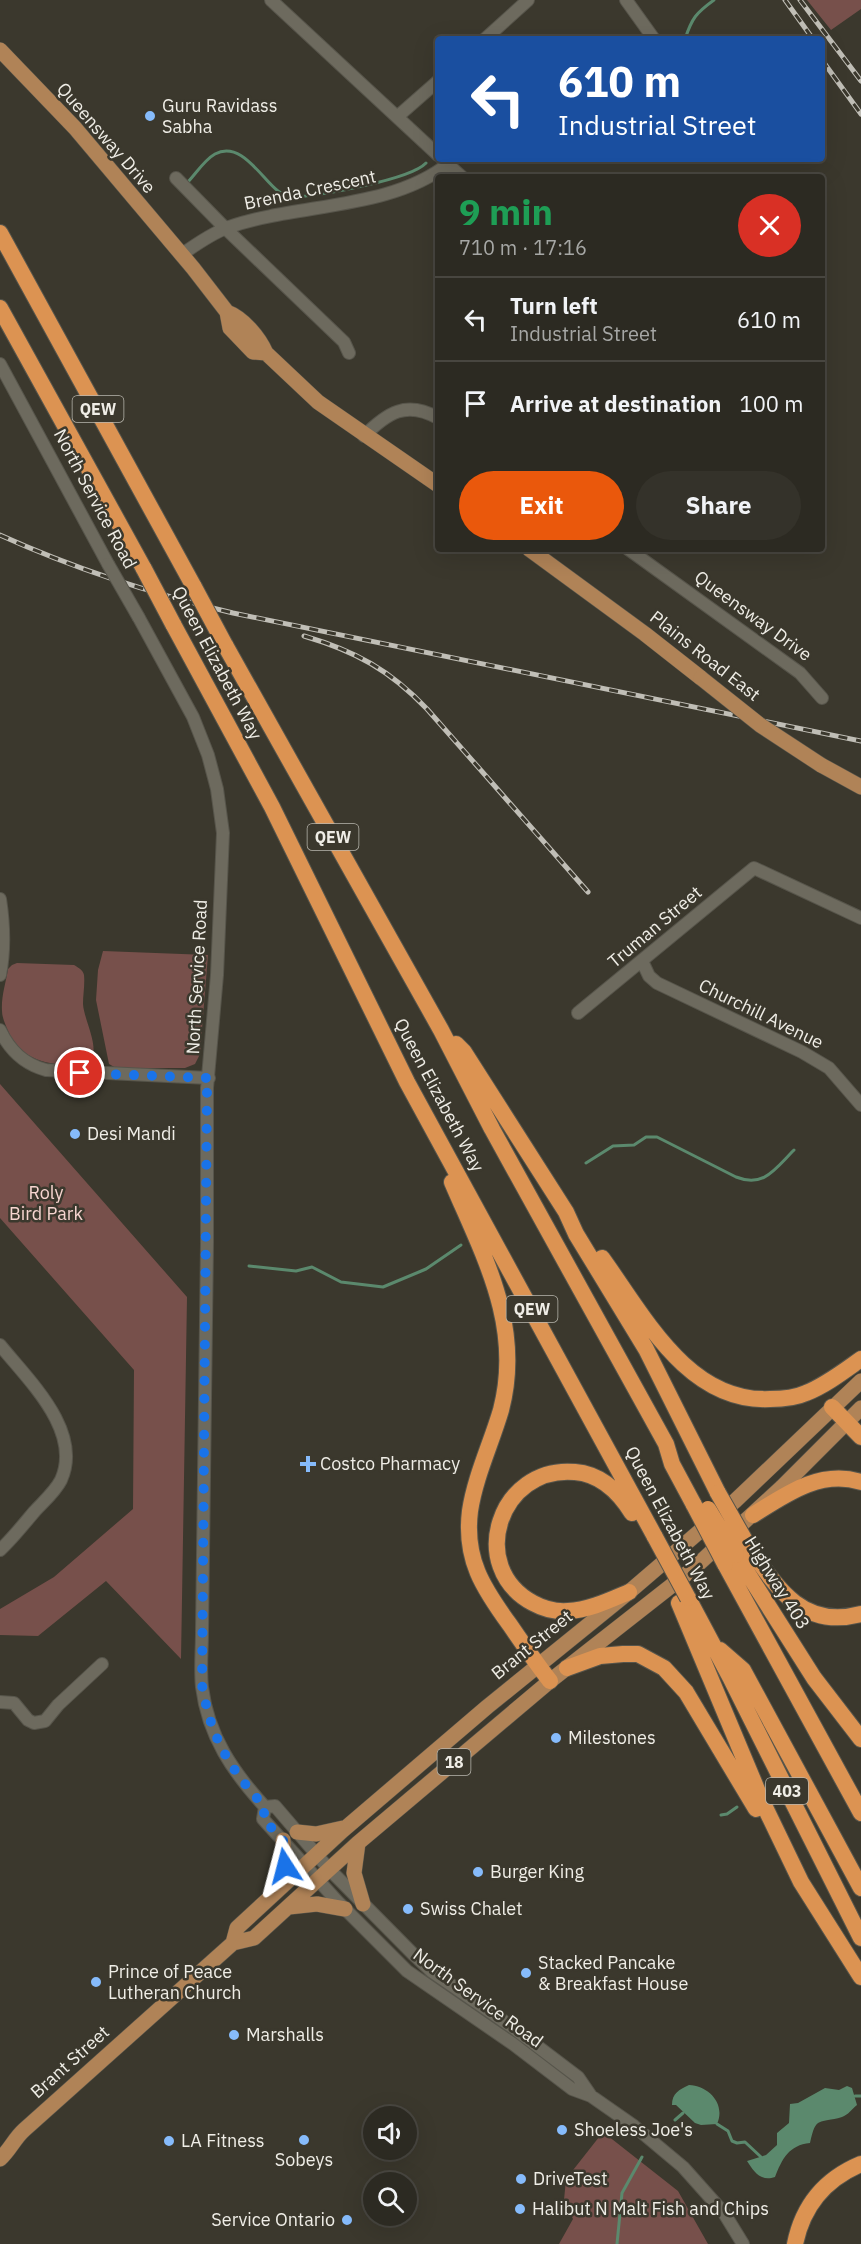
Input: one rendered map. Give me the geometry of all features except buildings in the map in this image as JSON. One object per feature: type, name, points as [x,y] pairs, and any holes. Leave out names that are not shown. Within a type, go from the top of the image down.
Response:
[{"type":"highway","name":"Queen Elizabeth Way","points":[[0,233],[225,645],[441,1030],[498,1140],[666,1444],[672,1464],[706,1501],[736,1554],[861,1813]]},
{"type":"highway","name":"Queen Elizabeth Way","points":[[0,308],[272,807],[407,1082],[684,1601],[712,1644],[743,1670],[861,1888]]},
{"type":"highway","points":[[441,1030],[464,1052],[566,1212],[576,1234],[646,1349],[706,1501],[736,1554],[776,1585],[797,1606],[823,1616],[841,1618],[861,1614]]},
{"type":"highway","points":[[407,1082],[495,1282],[505,1323],[508,1362],[506,1384],[501,1410],[472,1500],[468,1525],[472,1559],[483,1586],[550,1681]]},
{"type":"highway","points":[[566,1212],[582,1230],[662,1341],[693,1374],[729,1395],[761,1400],[806,1394],[861,1359]]},
{"type":"highway","points":[[832,1407],[861,1437]]},
{"type":"highway","points":[[629,1592],[581,1610],[566,1612],[543,1608],[530,1601],[509,1581],[498,1556],[496,1538],[500,1519],[506,1507],[522,1487],[540,1476],[568,1471],[593,1476],[607,1484],[624,1500],[655,1543]]},
{"type":"highway","points":[[753,1515],[792,1490],[816,1481],[837,1478],[861,1482]]},
{"type":"highway","name":"Highway 403","points":[[736,1554],[814,1678],[861,1739]]},
{"type":"highway","points":[[684,1601],[761,1799],[801,1882]]},
{"type":"highway","name":"403","points":[[712,1644],[861,1938]]},
{"type":"highway","points":[[567,1668],[600,1656],[623,1654],[638,1654],[664,1668],[686,1692],[861,1977]]},
{"type":"highway","points":[[795,2244],[803,2215],[812,2200],[822,2188],[844,2171],[861,2164]]},
{"type":"main road","name":"Queensway Drive","points":[[0,50],[68,121],[181,255]]},
{"type":"main road","points":[[181,255],[227,312],[236,315],[262,343],[266,353],[318,402],[435,483]]},
{"type":"main road","name":"Plains Road East","points":[[533,552],[645,634],[760,725],[821,765],[861,787]]},
{"type":"main road","name":"Brant Street","points":[[232,1943],[237,1928],[348,1826],[735,1501],[861,1381]]},
{"type":"main road","name":"Brant Street","points":[[0,2159],[8,2151],[7,2143],[232,1943],[254,1938],[358,1843],[550,1681],[694,1568],[753,1515],[861,1408]]},
{"type":"main road","points":[[297,1832],[326,1833],[348,1826]]},
{"type":"main road","points":[[276,1892],[285,1866],[283,1840]]},
{"type":"main road","points":[[358,1843],[354,1873],[363,1904]]},
{"type":"main road","points":[[289,1907],[317,1904],[345,1909]]},
{"type":"street","points":[[271,0],[435,152]]},
{"type":"street","points":[[488,36],[528,0]]},
{"type":"street","points":[[626,0],[652,36]]},
{"type":"street","points":[[398,117],[435,84]]},
{"type":"street","points":[[445,162],[459,174]]},
{"type":"street","name":"Brenda Crescent","points":[[436,174],[445,162]]},
{"type":"street","name":"Brenda Crescent","points":[[181,255],[225,228],[373,197],[435,175]]},
{"type":"street","name":"Queensway Drive","points":[[176,178],[344,342],[349,353]]},
{"type":"street","name":"North Service Road","points":[[0,364],[193,717],[208,754],[217,789],[223,832],[217,975],[207,1088],[202,1685],[207,1711],[215,1734],[240,1780],[265,1807]]},
{"type":"street","points":[[364,436],[384,417],[403,410],[416,410],[435,417]]},
{"type":"street","name":"Queensway Drive","points":[[632,552],[800,673],[822,698]]},
{"type":"street","name":"Truman Street","points":[[578,1013],[754,868],[861,918]]},
{"type":"street","points":[[0,899],[3,921],[3,955],[0,975]]},
{"type":"street","name":"Churchill Avenue","points":[[642,961],[649,976],[657,983],[802,1052],[829,1068],[861,1105]]},
{"type":"street","points":[[0,1030],[18,1057],[34,1067],[46,1070],[209,1078]]},
{"type":"street","points":[[0,1345],[39,1394],[59,1425],[67,1449],[65,1468],[60,1483],[0,1550]]},
{"type":"street","points":[[0,1702],[14,1703],[28,1720],[34,1723],[45,1720],[102,1664]]},
{"type":"street","name":"North Service Road","points":[[265,1807],[275,1806],[297,1832],[312,1860],[318,1880],[416,1978],[513,2044],[572,2089],[591,2096],[634,2126],[683,2167],[724,2213],[743,2244]]},
{"type":"street","name":"North Service Road","points":[[265,1807],[263,1819],[283,1840],[329,1869],[431,1971],[512,2027],[578,2077],[591,2096]]},
{"type":"green space","points":[[807,0],[861,0],[861,9],[831,30]]},
{"type":"green space","points":[[103,951],[208,955],[200,1054],[195,1064],[185,1068],[116,1068],[109,1064],[96,1000],[98,970]]},
{"type":"green space","points":[[17,963],[74,965],[83,972],[83,1004],[93,1046],[91,1061],[85,1066],[41,1061],[31,1057],[15,1043],[4,1022],[2,1006],[8,969]]},
{"type":"green space","name":"Roly Bird Park","points":[[0,1084],[187,1297],[181,1659],[106,1581],[38,1636],[0,1635],[0,1609],[54,1577],[133,1509],[134,1370],[0,1218]]},
{"type":"green space","points":[[603,2132],[678,2191],[708,2244],[559,2244],[573,2219],[564,2200],[566,2179]]},
{"type":"shaded area","points":[[689,2085],[703,2089],[714,2097],[719,2110],[717,2124],[695,2123],[676,2105],[672,2105],[679,2090]]},
{"type":"shaded area","points":[[847,2086],[852,2088],[857,2105],[850,2112],[842,2117],[817,2124],[810,2143],[803,2144],[787,2154],[775,2177],[762,2177],[755,2172],[747,2161],[766,2155],[777,2145],[777,2133],[789,2123],[790,2104],[798,2103],[825,2088],[839,2090]]},
{"type":"waterway","points":[[686,36],[695,16],[714,0]]},
{"type":"waterway","points":[[186,184],[207,160],[224,151],[242,156],[278,191],[296,197],[384,181],[417,169],[426,163]]},
{"type":"waterway","points":[[586,1163],[613,1146],[634,1145],[646,1137],[657,1137],[736,1177],[754,1180],[775,1170],[794,1150]]},
{"type":"waterway","points":[[249,1266],[296,1271],[312,1267],[341,1282],[383,1287],[426,1269],[461,1245]]},
{"type":"waterway","points":[[721,1815],[737,1807]]},
{"type":"waterway","points":[[855,2096],[861,2096]]},
{"type":"waterway","points":[[675,2120],[683,2113]]},
{"type":"waterway","points":[[717,2124],[728,2131],[732,2141],[745,2142],[761,2157]]},
{"type":"waterway","points":[[617,2244],[622,2193],[642,2157]]},
{"type":"railway","points":[[785,0],[811,36]]},
{"type":"railway","points":[[800,0],[861,81]]},
{"type":"railway","points":[[825,64],[861,114]]},
{"type":"railway","points":[[0,535],[115,580],[233,613],[861,741]]},
{"type":"railway","points":[[304,636],[356,655],[385,673],[413,695],[588,892]]},
{"type":"place","name":"Guru Ravidass Sabha","points":[[150,116]]},
{"type":"place","name":"Desi Mandi","points":[[75,1134]]},
{"type":"place","name":"Costco Pharmacy","points":[[308,1464]]},
{"type":"place","name":"Milestones","points":[[556,1738]]},
{"type":"place","name":"Burger King","points":[[478,1872]]},
{"type":"place","name":"Swiss Chalet","points":[[408,1909]]},
{"type":"place","name":"Stacked Pancake & Breakfast House","points":[[526,1973]]},
{"type":"place","name":"Prince of Peace Lutheran Church","points":[[96,1982]]},
{"type":"place","name":"Marshalls","points":[[234,2035]]},
{"type":"place","name":"Shoeless Joe's","points":[[562,2130]]},
{"type":"place","name":"Sobeys","points":[[304,2140]]},
{"type":"place","name":"LA Fitness","points":[[169,2141]]},
{"type":"place","name":"DriveTest","points":[[521,2179]]},
{"type":"place","name":"Halibut N Malt Fish and Chips","points":[[520,2209]]},
{"type":"place","name":"Service Ontario","points":[[347,2220]]},
{"type":"route","points":[[80,1073],[209,1078],[207,1088],[202,1685],[207,1711],[215,1734],[229,1762],[240,1780],[265,1807],[263,1819],[283,1840],[285,1866]]}]
